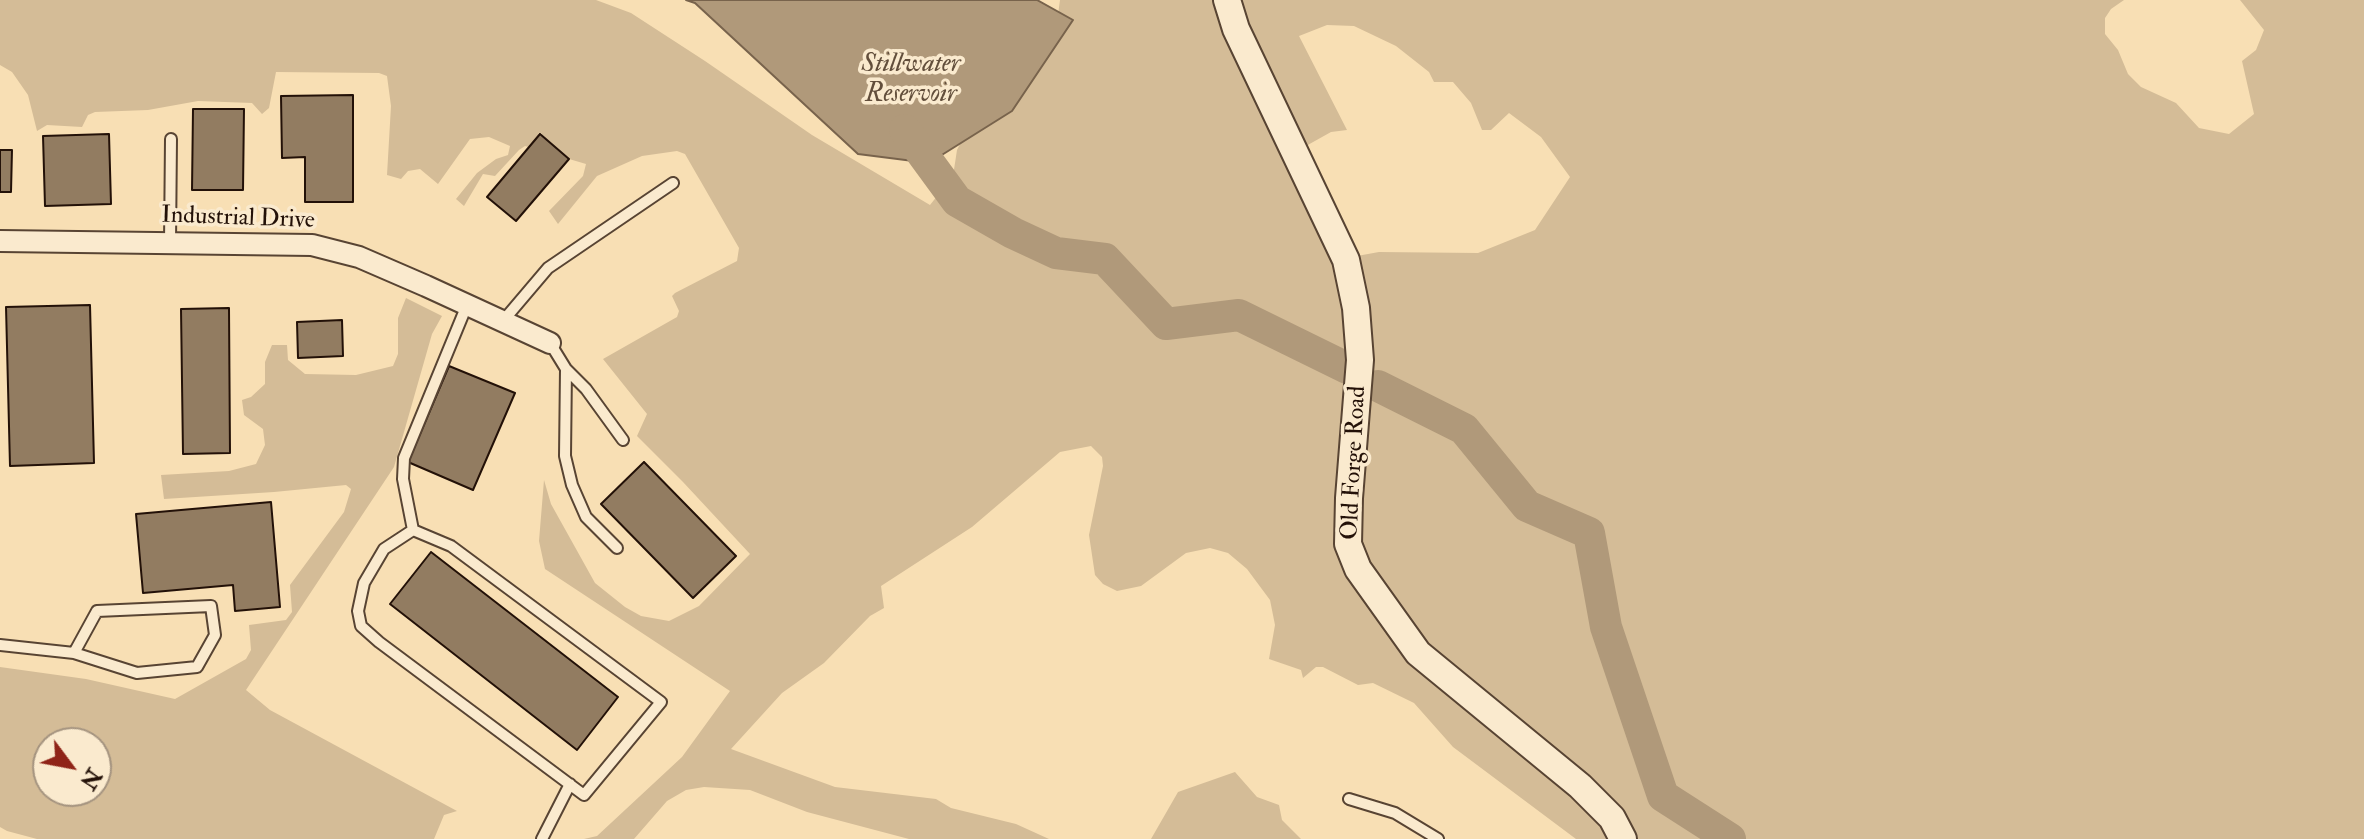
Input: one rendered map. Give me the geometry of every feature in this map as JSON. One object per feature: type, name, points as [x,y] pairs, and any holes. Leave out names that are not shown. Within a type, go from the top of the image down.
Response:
[{"type":"street","name":"Old Forge Road","points":[[1227,0],[1236,29],[1346,260],[1356,308],[1360,360],[1348,544],[1358,569],[1418,653],[1580,786],[1612,818],[1623,839]]},
{"type":"street","name":"Industrial Drive","points":[[0,241],[312,245],[359,257],[550,343]]},
{"type":"lane","points":[[170,243],[171,139]]},
{"type":"lane","points":[[503,321],[548,268],[673,183]]},
{"type":"lane","points":[[413,530],[403,479],[404,458],[467,305]]},
{"type":"lane","points":[[550,343],[566,369],[586,389],[623,440]]},
{"type":"lane","points":[[566,369],[565,456],[572,485],[586,517],[617,548]]},
{"type":"lane","points":[[413,530],[451,546],[661,702],[584,795],[361,626],[358,611],[364,583],[384,549],[413,530]]},
{"type":"lane","points":[[0,645],[74,653],[137,673],[197,667],[215,635],[211,606],[97,611],[74,653]]},
{"type":"lane","points":[[542,839],[570,784]]},
{"type":"lane","points":[[1349,799],[1395,813],[1438,839]]},
{"type":"shaded area","points":[[0,0],[596,0],[631,13],[812,135],[930,205],[953,176],[957,150],[966,132],[1058,15],[1060,0],[2124,0],[2111,9],[2105,18],[2105,34],[2118,50],[2128,74],[2141,87],[2176,103],[2199,128],[2229,134],[2254,114],[2242,61],[2256,50],[2264,30],[2240,0],[2364,0],[2364,839],[1576,839],[1453,747],[1414,703],[1373,683],[1358,685],[1323,667],[1316,667],[1303,678],[1301,670],[1269,659],[1275,625],[1270,600],[1247,569],[1228,553],[1210,548],[1186,553],[1141,586],[1117,591],[1103,584],[1095,575],[1089,535],[1103,466],[1102,457],[1091,446],[1060,452],[972,527],[881,586],[884,608],[870,616],[824,663],[782,693],[731,749],[835,787],[936,799],[951,808],[1016,824],[1049,839],[909,839],[807,812],[750,790],[704,787],[686,790],[667,801],[634,839],[584,839],[597,836],[682,757],[730,691],[545,569],[539,541],[544,480],[551,504],[595,583],[641,616],[669,621],[699,606],[750,554],[637,436],[647,414],[603,359],[677,317],[679,311],[672,296],[675,293],[737,261],[739,248],[685,154],[677,151],[642,156],[597,176],[558,224],[549,211],[583,176],[586,164],[525,146],[495,176],[483,174],[464,206],[456,199],[477,173],[496,159],[508,155],[510,146],[489,137],[470,139],[438,184],[420,169],[408,171],[401,179],[387,175],[391,106],[387,76],[379,73],[276,72],[269,108],[262,114],[252,103],[198,101],[148,110],[95,112],[88,115],[82,127],[47,125],[37,131],[28,95],[12,72],[0,65]],"holes":[[[1327,25],[1354,26],[1396,46],[1429,72],[1434,82],[1453,82],[1471,103],[1482,130],[1491,130],[1509,113],[1541,137],[1570,177],[1535,230],[1478,253],[1379,252],[1346,258],[1297,151],[1331,132],[1347,130],[1299,36]]]},
{"type":"shaded area","points":[[406,298],[442,316],[432,334],[394,467],[246,690],[270,710],[457,811],[444,815],[434,839],[37,839],[0,827],[0,667],[86,679],[175,699],[246,659],[251,650],[249,625],[286,620],[292,612],[290,585],[344,512],[351,489],[346,485],[164,499],[161,475],[229,471],[256,464],[265,445],[263,429],[244,415],[242,400],[251,397],[265,384],[265,362],[272,345],[287,345],[288,360],[305,374],[356,375],[393,366],[398,354],[398,318]]},
{"type":"shaded area","points":[[1235,772],[1257,797],[1279,805],[1282,820],[1301,839],[1151,839],[1178,792]]},
{"type":"water","name":"Stillwater Reservoir","points":[[686,0],[1037,0],[1073,20],[1012,111],[929,163],[858,154],[695,3]]},
{"type":"building","points":[[353,95],[353,202],[305,202],[305,157],[282,158],[281,96]]},
{"type":"building","points":[[193,109],[244,109],[243,190],[192,190]]},
{"type":"building","points":[[109,134],[111,204],[45,206],[43,136]]},
{"type":"building","points":[[540,134],[569,159],[516,221],[487,197]]},
{"type":"building","points":[[0,150],[12,150],[11,192],[0,192]]},
{"type":"building","points":[[90,305],[94,463],[10,466],[6,307]]},
{"type":"building","points":[[229,308],[230,453],[183,454],[181,309]]},
{"type":"building","points":[[342,320],[343,356],[298,358],[297,322]]},
{"type":"building","points":[[449,366],[515,393],[473,490],[408,462]]},
{"type":"building","points":[[644,462],[736,556],[693,598],[601,504]]},
{"type":"building","points":[[271,502],[280,607],[235,611],[233,585],[143,593],[136,514]]},
{"type":"building","points":[[431,552],[618,697],[577,750],[390,604]]},
{"type":"waterway","points":[[905,130],[957,201],[1056,253],[1105,259],[1166,324],[1239,315],[1347,368]]},
{"type":"waterway","points":[[1378,386],[1464,429],[1527,506],[1589,533],[1606,627],[1663,796],[1730,839]]}]
